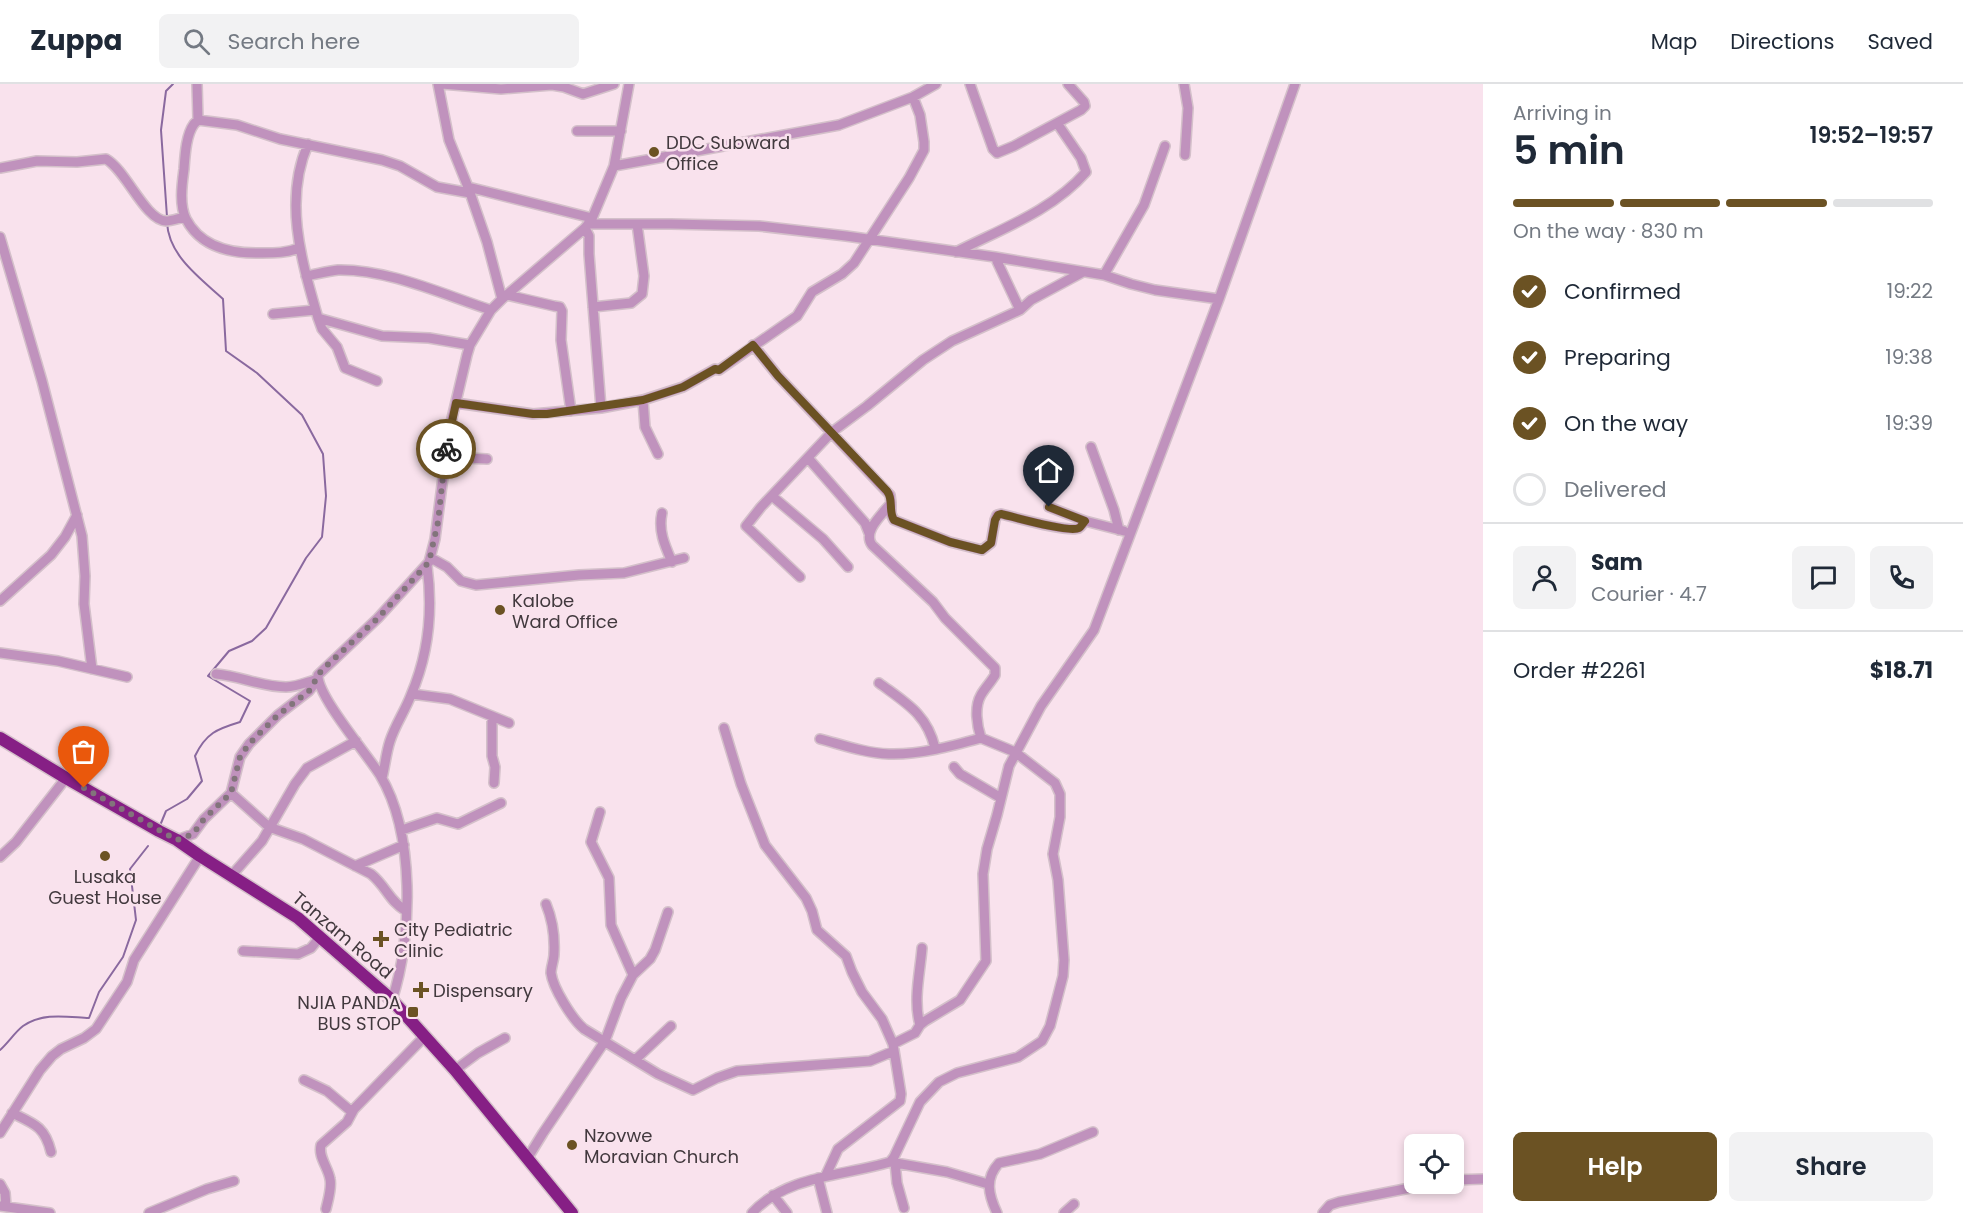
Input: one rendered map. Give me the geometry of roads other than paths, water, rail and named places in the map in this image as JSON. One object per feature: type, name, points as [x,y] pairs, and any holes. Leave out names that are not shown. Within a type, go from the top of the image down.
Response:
[{"type":"highway","name":"Tanzam Road","points":[[0,738],[156,830],[177,840],[298,918],[392,1000],[455,1070],[573,1213]]},
{"type":"street","points":[[180,218],[184,160],[191,127],[198,120],[198,84]]},
{"type":"street","points":[[382,778],[389,743],[412,694],[421,666],[430,620],[429,562],[438,522],[445,457],[470,345],[491,310],[588,223],[614,166],[629,88],[615,84],[583,94],[552,85],[488,89],[440,84],[449,140],[469,190],[504,297]]},
{"type":"street","points":[[614,166],[839,125],[913,97],[936,84]]},
{"type":"street","points":[[970,84],[995,152],[1014,146],[1084,106],[1084,102],[1068,84]]},
{"type":"street","points":[[1184,84],[1188,108],[1185,155]]},
{"type":"street","points":[[546,904],[554,927],[554,955],[551,973],[558,991],[579,1025],[658,1074],[695,1090],[717,1078],[737,1071],[870,1061],[915,1033],[920,1025],[960,1000],[986,962],[983,874],[987,849],[1009,766],[1041,706],[1094,630],[1219,299],[1295,84]]},
{"type":"street","points":[[456,403],[533,414],[600,408],[643,400],[683,387],[715,369],[719,370],[796,316],[812,292],[850,268],[909,178],[924,150],[920,115],[913,97]]},
{"type":"street","points":[[198,120],[237,125],[280,139],[382,160],[418,174],[437,187],[469,190],[588,223],[759,226],[869,239],[1104,275],[1155,290],[1219,299]]},
{"type":"street","points":[[956,252],[1051,203],[1086,172],[1081,158],[1057,123]]},
{"type":"street","points":[[577,131],[621,131]]},
{"type":"street","points":[[308,144],[301,164],[297,187],[299,248],[316,314],[322,328],[335,343],[345,368],[377,381]]},
{"type":"street","points":[[1104,275],[1144,205],[1165,146]]},
{"type":"street","points":[[0,168],[37,161],[77,162],[106,159],[120,171],[147,208],[164,221],[180,218]]},
{"type":"street","points":[[180,218],[206,241],[230,251],[269,253],[286,252],[299,248]]},
{"type":"street","points":[[588,223],[600,408]]},
{"type":"street","points":[[593,307],[631,303],[642,294],[644,276],[637,224]]},
{"type":"street","points":[[0,237],[42,381],[84,543],[84,604],[92,669]]},
{"type":"street","points":[[995,257],[1020,310]]},
{"type":"street","points":[[306,276],[334,271],[356,271],[397,279],[491,310]]},
{"type":"street","points":[[800,577],[746,526],[756,512],[832,432],[939,348],[1020,310],[1031,300],[1083,272]]},
{"type":"street","points":[[504,297],[560,307],[562,311],[561,340],[571,411]]},
{"type":"street","points":[[273,314],[316,314],[382,336],[429,338],[470,345]]},
{"type":"street","points":[[753,345],[778,376],[887,491],[894,520],[950,542],[982,550],[991,543],[995,520],[1001,514],[1075,529],[1081,527],[1085,521]]},
{"type":"street","points":[[643,400],[645,427],[657,454]]},
{"type":"street","points":[[1091,447],[1119,530]]},
{"type":"street","points":[[445,457],[487,459]]},
{"type":"street","points":[[808,458],[865,523],[869,533],[868,541],[933,602],[945,618],[994,668],[995,675],[980,696],[978,705],[977,721],[981,738]]},
{"type":"street","points":[[772,496],[823,539],[848,567]]},
{"type":"street","points":[[869,533],[891,503]]},
{"type":"street","points":[[1049,507],[1085,521],[1132,534]]},
{"type":"street","points":[[662,513],[660,522],[662,535],[672,562]]},
{"type":"street","points":[[0,601],[51,555],[65,537],[76,514]]},
{"type":"street","points":[[429,562],[447,567],[461,581],[476,585],[624,573],[684,558]]},
{"type":"street","points":[[177,840],[193,834],[204,819],[231,793],[240,757],[249,744],[278,715],[309,691],[329,662],[378,618],[429,562]]},
{"type":"street","points":[[0,653],[58,661],[127,677]]},
{"type":"street","points":[[216,674],[285,687],[298,686],[318,679]]},
{"type":"street","points":[[318,679],[319,685],[335,711],[382,778],[394,804],[402,830],[407,879],[398,982],[392,1000]]},
{"type":"street","points":[[879,683],[921,716],[932,734],[935,748]]},
{"type":"street","points":[[412,694],[450,699],[509,723]]},
{"type":"street","points":[[492,716],[494,783]]},
{"type":"street","points":[[724,728],[738,777],[765,845],[806,898],[817,930],[846,956],[862,992],[882,1019],[893,1047],[901,1094],[900,1101],[838,1149],[822,1176],[828,1213]]},
{"type":"street","points":[[820,739],[889,754],[914,753],[981,738],[1015,752],[1055,783],[1060,794],[1060,818],[1053,854],[1058,880],[1064,968],[1050,1026],[1042,1041],[1018,1057],[957,1073],[932,1087],[920,1102],[892,1162],[904,1208]]},
{"type":"street","points":[[232,875],[262,841],[295,784],[307,768],[356,741]]},
{"type":"street","points":[[954,767],[960,774],[1001,798]]},
{"type":"street","points":[[0,858],[16,842],[66,778]]},
{"type":"street","points":[[231,793],[269,827],[303,839],[379,881],[393,903],[405,911]]},
{"type":"street","points":[[402,830],[437,818],[459,824],[501,803]]},
{"type":"street","points":[[600,812],[591,842],[609,878],[611,926],[633,975]]},
{"type":"street","points":[[355,866],[404,845]]},
{"type":"street","points":[[0,1133],[40,1070],[52,1056],[96,1029],[127,982],[134,960],[200,856]]},
{"type":"street","points":[[528,1160],[543,1133],[605,1041],[621,998],[633,975],[653,954],[668,912]]},
{"type":"street","points":[[243,951],[298,954],[311,948],[320,937]]},
{"type":"street","points":[[920,1025],[916,1012],[916,998],[922,948]]},
{"type":"street","points":[[636,1059],[671,1026]]},
{"type":"street","points":[[326,1209],[331,1182],[319,1149],[347,1122],[352,1112],[425,1036]]},
{"type":"street","points":[[455,1070],[478,1053],[505,1038]]},
{"type":"street","points":[[304,1080],[327,1091],[352,1112]]},
{"type":"street","points":[[12,1113],[41,1129],[51,1152]]},
{"type":"street","points":[[997,1213],[988,1184],[999,1163],[1040,1154],[1093,1132]]},
{"type":"street","points":[[752,1213],[773,1195],[822,1176],[892,1162],[947,1172],[988,1184]]},
{"type":"street","points":[[1464,1180],[1483,1179]]},
{"type":"street","points":[[149,1213],[234,1180]]},
{"type":"street","points":[[0,1184],[5,1193],[3,1206],[50,1213]]},
{"type":"street","points":[[1323,1213],[1330,1205],[1339,1202],[1404,1189]]},
{"type":"street","points":[[773,1195],[787,1213]]},
{"type":"street","points":[[1064,1213],[1074,1204]]},
{"type":"waterway","points":[[167,217],[161,130],[166,91],[173,84]]},
{"type":"waterway","points":[[159,828],[166,811],[187,799],[202,781],[195,756],[203,742],[213,733],[240,722],[250,701],[208,676],[229,651],[252,641],[266,628],[306,558],[322,537],[326,496],[323,454],[302,415],[257,373],[226,351],[223,299],[187,266],[173,246],[167,223]]},
{"type":"waterway","points":[[0,1050],[23,1026],[39,1019],[55,1016],[89,1018],[99,992],[123,957],[136,920],[130,869],[148,846]]},
{"type":"place","name":"DDC Subward Office","points":[[654,152]]},
{"type":"place","name":"Kalobe Ward Office","points":[[500,610]]},
{"type":"place","name":"Lusaka Guest House","points":[[105,856]]},
{"type":"place","name":"City Pediatric Clinic","points":[[381,939]]},
{"type":"place","name":"Dispensary","points":[[421,990]]},
{"type":"place","name":"NJIA PANDA BUS STOP","points":[[413,1012]]},
{"type":"place","name":"Nzovwe Moravian Church","points":[[572,1145]]}]
